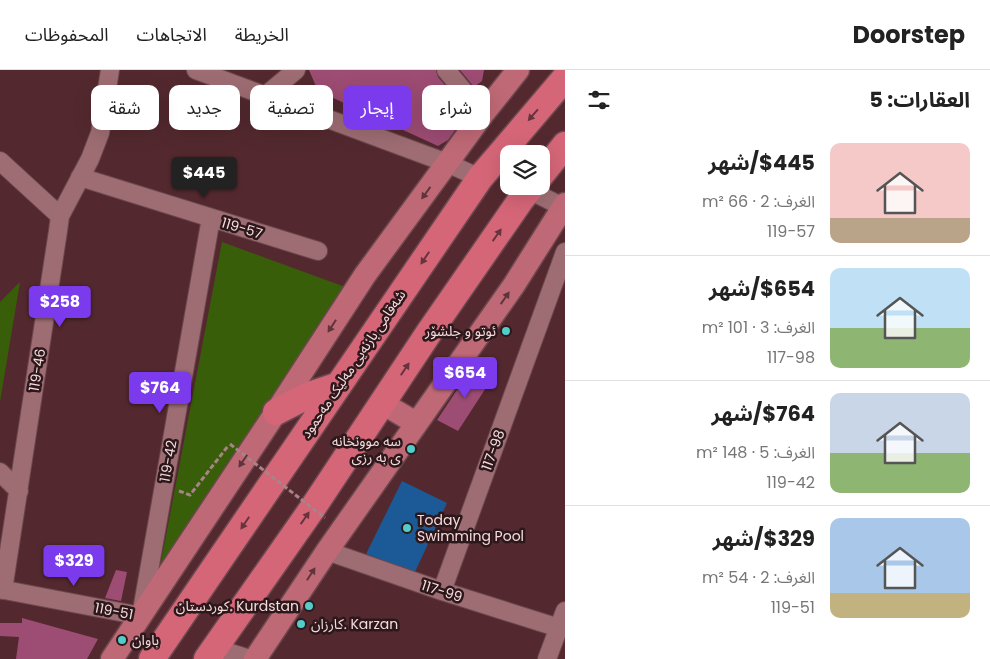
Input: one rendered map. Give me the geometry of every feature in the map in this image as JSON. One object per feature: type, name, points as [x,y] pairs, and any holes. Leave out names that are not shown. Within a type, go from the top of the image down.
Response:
[{"type":"highway","name":"شەقامی بازنەیی مەلیک مەحمود","points":[[152,659],[480,178],[565,78]]},
{"type":"highway","points":[[550,164],[565,145]]},
{"type":"highway","points":[[211,653],[312,509],[439,318],[525,195]]},
{"type":"highway","points":[[276,412],[309,395],[339,385]]},
{"type":"main road","points":[[490,105],[518,70]]},
{"type":"main road","points":[[112,659],[365,275],[471,130]]},
{"type":"main road","points":[[256,659],[327,550],[514,285],[564,206]]},
{"type":"main road","points":[[382,403],[416,423]]},
{"type":"street","name":"119-46","points":[[2,590],[19,491],[60,216],[90,160],[100,133],[110,70]]},
{"type":"street","points":[[196,70],[250,90]]},
{"type":"street","points":[[446,70],[459,85]]},
{"type":"street","points":[[277,85],[289,72]]},
{"type":"street","points":[[333,121],[447,163],[480,178]]},
{"type":"street","points":[[0,161],[60,216]]},
{"type":"street","name":"119-57","points":[[80,177],[318,251]]},
{"type":"street","points":[[549,195],[564,206]]},
{"type":"street","name":"119-42","points":[[141,616],[211,218]]},
{"type":"street","name":"117-98","points":[[442,591],[565,252]]},
{"type":"street","points":[[0,472],[19,491]]},
{"type":"street","name":"117-99","points":[[327,550],[442,591],[559,628]]},
{"type":"street","name":"119-51","points":[[2,590],[141,616]]},
{"type":"street","points":[[547,659],[565,611]]},
{"type":"street","points":[[211,653],[250,659]]},
{"type":"path","points":[[197,486],[230,444],[325,518]]},
{"type":"green space","points":[[222,242],[348,288],[160,567]]},
{"type":"green space","points":[[20,282],[0,402],[0,302]]},
{"type":"water","name":"Today Swimming Pool","points":[[402,481],[447,503],[414,574],[366,554]]},
{"type":"building","points":[[309,70],[436,70],[438,77],[445,85],[422,85],[422,130],[455,130],[448,140],[438,146],[403,130],[412,130],[412,85],[343,85],[343,102],[333,98],[333,85],[315,85]]},
{"type":"building","points":[[460,70],[484,70],[482,81],[477,85],[472,85]]},
{"type":"building","points":[[473,366],[493,377],[458,431],[437,420]]},
{"type":"building","points":[[116,570],[127,572],[121,601],[105,598]]},
{"type":"building","points":[[22,618],[98,639],[87,659],[16,659],[19,637],[0,636],[0,623],[22,623]]},
{"type":"place","name":"ئوتو و جلشۆر","points":[[506,331]]},
{"type":"place","name":"سه موونخانه ی به رزی","points":[[411,449]]},
{"type":"place","name":"Today Swimming Pool","points":[[407,528]]},
{"type":"place","name":"کوردستان. Kurdstan","points":[[309,606]]},
{"type":"place","name":"کارزان. Karzan","points":[[301,624]]},
{"type":"place","name":"باوان","points":[[122,640]]}]
